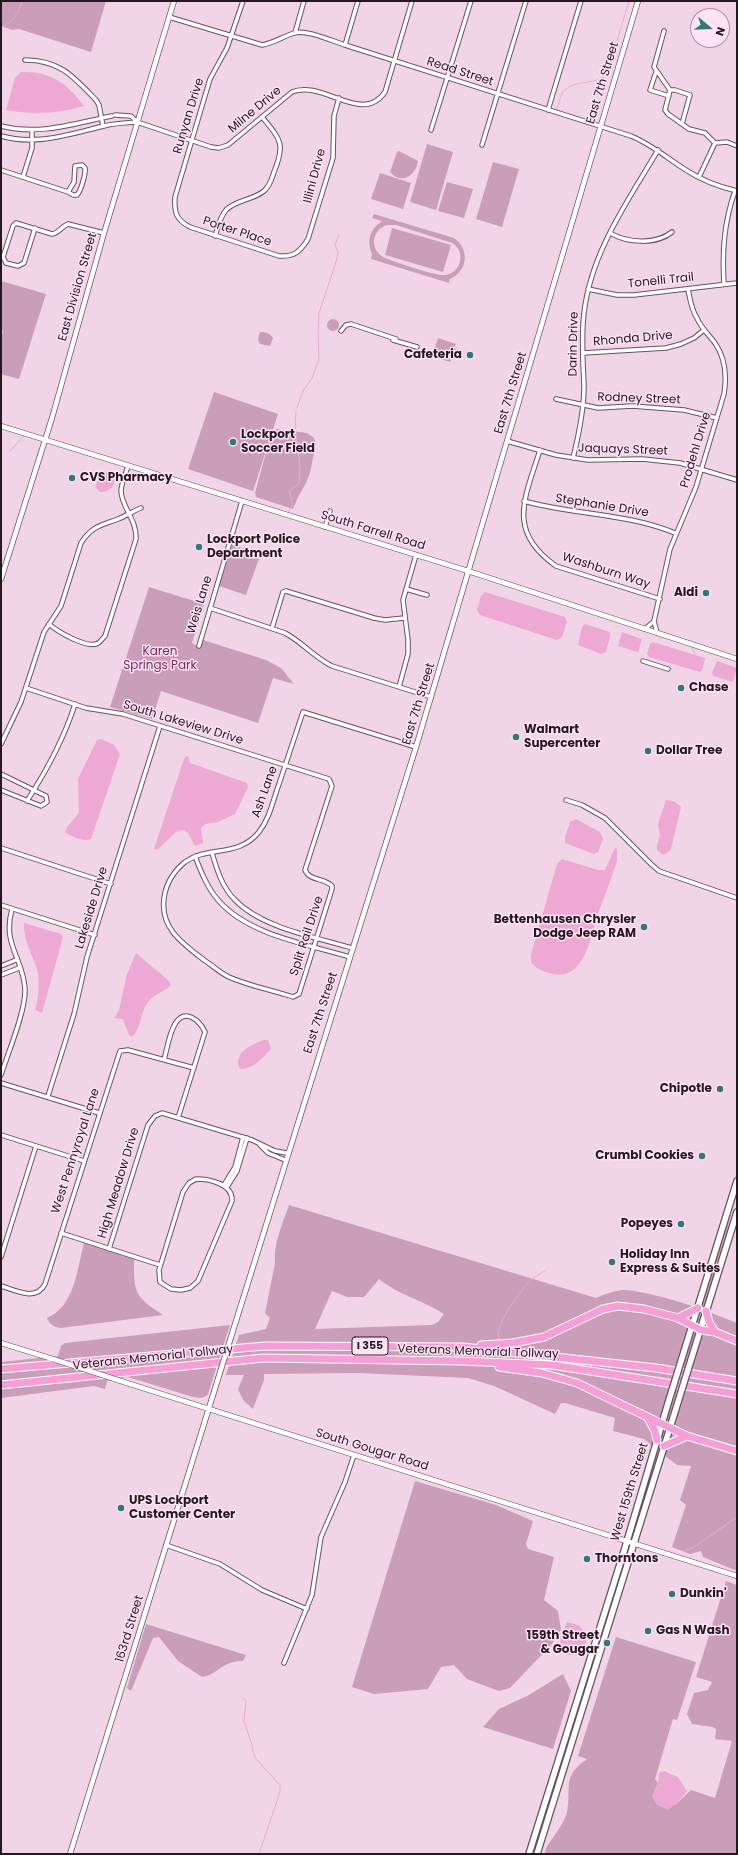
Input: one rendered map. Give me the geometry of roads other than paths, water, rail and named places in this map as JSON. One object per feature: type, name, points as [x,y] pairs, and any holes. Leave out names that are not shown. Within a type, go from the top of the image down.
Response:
[{"type":"highway","points":[[455,1347],[513,1343],[544,1337],[603,1309],[618,1306],[644,1309],[678,1318],[701,1330],[715,1332],[737,1341]]},
{"type":"highway","points":[[678,1318],[698,1308]]},
{"type":"highway","points":[[706,1311],[709,1322],[715,1332]]},
{"type":"highway","name":"Veterans Memorial Tollway","points":[[1,1369],[265,1346],[455,1347],[656,1368],[737,1381]]},
{"type":"highway","name":"Veterans Memorial Tollway","points":[[1,1385],[263,1358],[462,1361],[552,1365],[737,1394]]},
{"type":"highway","points":[[462,1361],[542,1373],[577,1383],[686,1436],[737,1451]]},
{"type":"highway","points":[[647,1418],[655,1431],[657,1440]]},
{"type":"highway","points":[[664,1446],[686,1436]]},
{"type":"main road","name":"West 159th Street","points":[[528,1854],[627,1541],[737,1181]]},
{"type":"main road","name":"West 159th Street","points":[[537,1854],[737,1212]]},
{"type":"main road","points":[[563,1742],[571,1744]]},
{"type":"street","name":"East Division Street","points":[[1,579],[45,440],[104,233],[174,1]]},
{"type":"street","name":"Runyan Drive","points":[[177,217],[174,208],[175,198],[210,80],[231,37],[243,1]]},
{"type":"street","points":[[169,17],[231,37],[262,45],[274,43],[295,33],[304,1]]},
{"type":"street","points":[[345,45],[358,1]]},
{"type":"street","name":"Milne Drive","points":[[123,115],[131,116],[137,122],[192,141],[219,148],[228,145],[292,92],[299,89],[315,90],[368,105],[380,99],[385,92],[412,1]]},
{"type":"street","points":[[431,130],[471,1]]},
{"type":"street","points":[[482,146],[526,1]]},
{"type":"street","points":[[548,110],[581,1]]},
{"type":"street","name":"East 7th Street","points":[[209,1409],[285,1160],[416,747],[638,1]]},
{"type":"street","points":[[664,31],[654,64],[656,72],[670,90],[665,110],[682,124],[704,133],[715,143],[727,142],[737,146]]},
{"type":"street","name":"Read Street","points":[[295,33],[304,32],[643,141],[687,171],[736,191]]},
{"type":"street","points":[[25,60],[36,60],[68,71],[96,100],[103,126]]},
{"type":"street","points":[[656,72],[650,90],[669,96]]},
{"type":"street","points":[[670,90],[675,90],[690,95],[682,124]]},
{"type":"street","name":"Illini Drive","points":[[296,255],[308,239],[333,158],[334,116],[339,98]]},
{"type":"street","points":[[1,126],[32,130],[62,127],[123,115],[122,123]]},
{"type":"street","points":[[215,236],[221,218],[226,210],[234,204],[265,190],[277,166],[281,153],[280,144],[277,136],[262,117]]},
{"type":"street","points":[[1,136],[32,139],[70,136],[103,126],[137,122]]},
{"type":"street","points":[[23,177],[32,148],[32,130]]},
{"type":"street","points":[[699,177],[715,143]]},
{"type":"street","name":"Darin Drive","points":[[573,458],[583,406],[584,312],[588,289],[600,250],[658,150]]},
{"type":"street","points":[[1,170],[77,195],[80,192],[86,172],[82,165],[75,166],[74,182],[68,192]]},
{"type":"street","points":[[724,284],[723,243],[729,209],[736,191]]},
{"type":"street","name":"Porter Place","points":[[177,217],[181,223],[190,228],[215,236],[279,256],[288,257],[296,255]]},
{"type":"street","points":[[35,228],[24,263],[18,266],[6,262],[3,257],[14,224],[16,223],[35,228],[52,234],[56,233],[63,226],[68,224],[104,233]]},
{"type":"street","points":[[610,233],[619,238],[639,241],[665,238],[672,232]]},
{"type":"street","name":"Tonelli Trail","points":[[588,289],[617,295],[634,295],[737,283]]},
{"type":"street","name":"Prodehl Drive","points":[[657,633],[654,622],[660,599],[666,564],[675,533],[696,487],[702,469],[724,394],[726,382],[722,356],[693,311],[688,289]]},
{"type":"street","points":[[341,331],[346,325],[351,324],[417,347]]},
{"type":"street","name":"Rhonda Drive","points":[[583,353],[666,348],[694,338],[704,330]]},
{"type":"street","name":"Rodney Street","points":[[556,399],[598,408],[632,406],[667,408],[695,412],[717,418]]},
{"type":"street","name":"South Farrell Road","points":[[1,426],[416,555],[737,659]]},
{"type":"street","name":"Jaquays Street","points":[[507,440],[573,458],[605,460],[662,460],[702,469],[737,480]]},
{"type":"street","name":"Washburn Way","points":[[540,450],[524,501],[523,512],[528,535],[534,546],[544,557],[556,566],[660,599]]},
{"type":"street","points":[[49,624],[66,636],[91,645],[101,641],[105,636],[136,539],[136,530],[130,513],[123,500],[121,491],[128,466]]},
{"type":"street","name":"Weis Lane","points":[[199,646],[242,501]]},
{"type":"street","name":"Stephanie Drive","points":[[524,501],[566,510],[638,520],[675,533]]},
{"type":"street","points":[[1,744],[15,717],[41,640],[49,624],[61,606],[81,543],[97,526],[141,508]]},
{"type":"street","points":[[325,527],[330,511]]},
{"type":"street","points":[[399,687],[408,654],[408,640],[404,618],[403,600],[416,555]]},
{"type":"street","points":[[406,589],[427,596]]},
{"type":"street","points":[[272,628],[283,592],[286,591],[374,618],[386,620],[404,618]]},
{"type":"street","points":[[210,608],[272,628],[294,638],[320,660],[332,666],[431,697]]},
{"type":"street","points":[[645,629],[654,622]]},
{"type":"street","points":[[643,660],[668,669]]},
{"type":"street","name":"South Lakeview Drive","points":[[26,688],[99,711],[122,714],[329,779],[332,782]]},
{"type":"street","points":[[27,801],[62,739],[74,704]]},
{"type":"street","name":"Ash Lane","points":[[296,996],[293,997],[240,980],[220,971],[176,938],[165,918],[163,911],[165,891],[170,879],[178,868],[195,856],[234,849],[242,846],[258,832],[269,813],[303,712],[416,747]]},
{"type":"street","name":"Lakeside Drive","points":[[48,1096],[74,1014],[87,958],[160,726]]},
{"type":"street","points":[[1,774],[46,796],[47,802],[41,806],[1,790]]},
{"type":"street","name":"Split Rail Drive","points":[[296,996],[299,994],[332,886],[329,882],[310,876],[306,870],[332,782]]},
{"type":"street","points":[[566,800],[582,805],[605,818],[651,864],[659,870],[737,898]]},
{"type":"street","points":[[1,848],[110,884]]},
{"type":"street","points":[[212,853],[217,873],[224,886],[234,899],[260,918],[317,938],[352,948]]},
{"type":"street","points":[[195,856],[207,884],[219,901],[242,920],[256,928],[350,957]]},
{"type":"street","points":[[1,905],[94,935]]},
{"type":"street","points":[[1,1075],[24,999],[23,978],[11,948],[9,936],[9,921],[12,909]]},
{"type":"street","points":[[256,928],[260,918]]},
{"type":"street","points":[[1,966],[16,960]]},
{"type":"street","points":[[1,975],[19,968]]},
{"type":"street","points":[[164,1060],[175,1023],[180,1018],[188,1016],[196,1018],[202,1025],[205,1032],[178,1118]]},
{"type":"street","name":"West Pennyroyal Lane","points":[[1,1286],[28,1294],[39,1292],[45,1284],[120,1051],[128,1050],[194,1068]]},
{"type":"street","points":[[1,1083],[48,1096],[99,1113]]},
{"type":"street","name":"High Meadow Drive","points":[[109,1249],[148,1124],[155,1116],[162,1113],[247,1138],[275,1151],[287,1154]]},
{"type":"street","points":[[1,1135],[84,1161]]},
{"type":"street","points":[[226,1186],[233,1171],[243,1137]]},
{"type":"street","points":[[226,1186],[237,1171],[247,1138]]},
{"type":"street","name":"High Meadow Drive","points":[[259,1144],[268,1153],[285,1160]]},
{"type":"street","points":[[1,1257],[36,1146]]},
{"type":"street","points":[[200,1178],[226,1186],[232,1198],[231,1206],[198,1281],[186,1290],[167,1288],[159,1279],[160,1265],[183,1192],[189,1182],[200,1178]]},
{"type":"street","points":[[61,1233],[160,1265]]},
{"type":"street","name":"South Gougar Road","points":[[1,1343],[737,1576]]},
{"type":"street","name":"163rd Street","points":[[70,1854],[209,1409]]},
{"type":"street","points":[[284,1663],[307,1610],[313,1588],[321,1537],[345,1482],[354,1455]]},
{"type":"street","points":[[166,1545],[220,1564],[262,1590],[307,1610]]},
{"type":"waterway","points":[[1,28],[15,17],[22,1]]},
{"type":"waterway","points":[[557,110],[562,94],[568,88],[579,83],[604,77],[608,72],[629,1]]},
{"type":"waterway","points":[[297,408],[303,391],[312,378],[319,359],[319,313],[336,262],[338,253],[335,245],[339,234]]},
{"type":"waterway","points":[[288,513],[292,505],[290,491],[299,483],[300,474],[295,421],[296,412]]},
{"type":"waterway","points":[[10,451],[24,436]]},
{"type":"waterway","points":[[692,648],[696,656]]},
{"type":"waterway","points":[[499,1339],[498,1333],[500,1326],[508,1310],[528,1283],[546,1270]]},
{"type":"waterway","points":[[684,1551],[694,1547],[737,1517]]},
{"type":"waterway","points":[[244,1698],[246,1701],[244,1721],[253,1752],[256,1759],[280,1785],[280,1792],[259,1854]]},
{"type":"place","name":"Cafeteria","points":[[470,355]]},
{"type":"place","name":"Lockport Soccer Field","points":[[233,442]]},
{"type":"place","name":"CVS Pharmacy","points":[[72,478]]},
{"type":"place","name":"Lockport Police Department","points":[[199,547]]},
{"type":"place","name":"Aldi","points":[[706,593]]},
{"type":"place","name":"Chase","points":[[681,688]]},
{"type":"place","name":"Walmart Supercenter","points":[[516,737]]},
{"type":"place","name":"Dollar Tree","points":[[648,751]]},
{"type":"place","name":"Bettenhausen Chrysler Dodge Jeep RAM","points":[[644,927]]},
{"type":"place","name":"Chipotle","points":[[720,1089]]},
{"type":"place","name":"Crumbl Cookies","points":[[702,1156]]},
{"type":"place","name":"Popeyes","points":[[681,1224]]},
{"type":"place","name":"Holiday Inn Express & Suites","points":[[612,1262]]},
{"type":"place","name":"UPS Lockport Customer Center","points":[[121,1508]]},
{"type":"place","name":"Thorntons","points":[[587,1559]]},
{"type":"place","name":"Dunkin'","points":[[672,1594]]},
{"type":"place","name":"Gas N Wash","points":[[648,1631]]},
{"type":"place","name":"159th Street & Gougar","points":[[607,1643]]},
{"type":"park label","name":"Karen Springs Park","points":[[160,659]]}]
